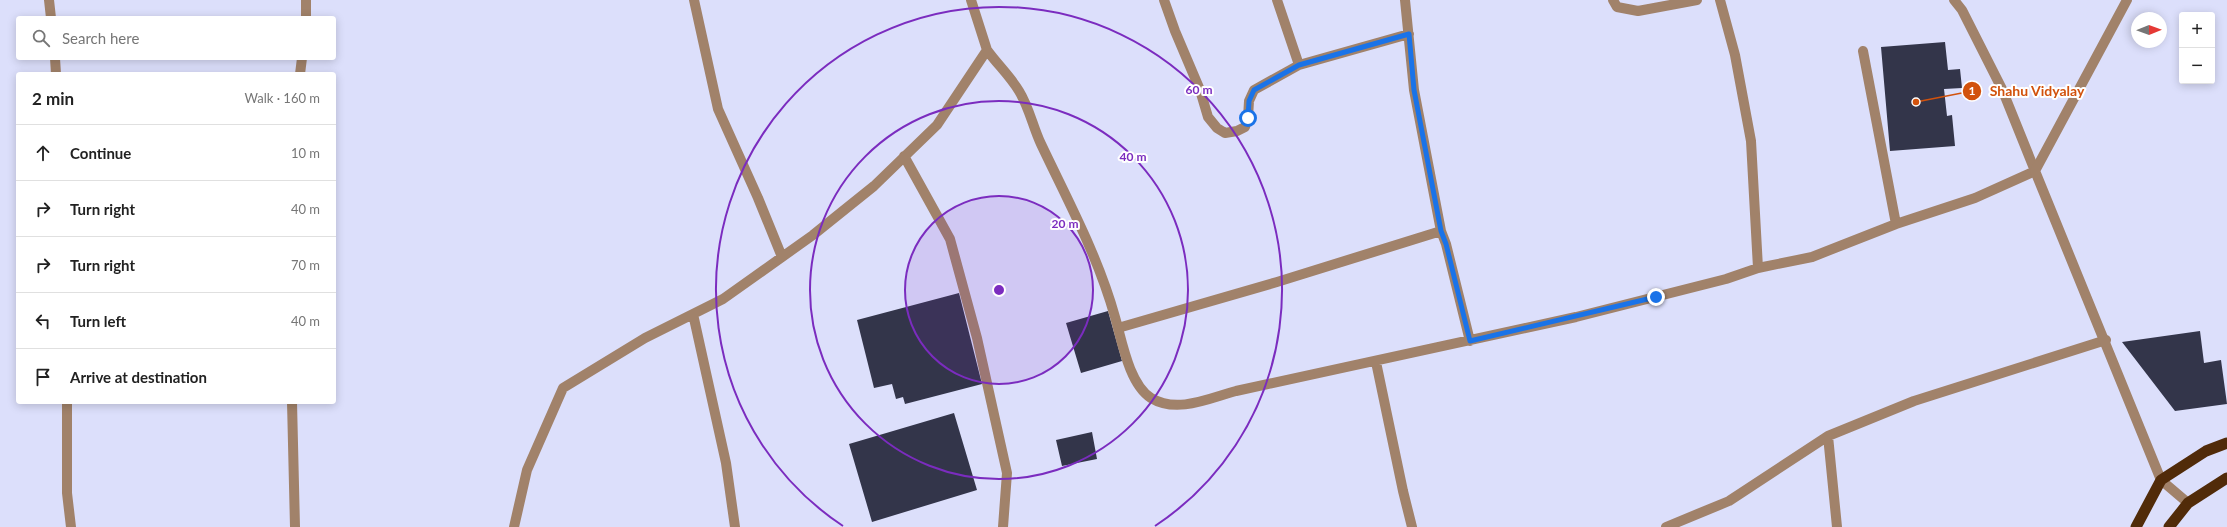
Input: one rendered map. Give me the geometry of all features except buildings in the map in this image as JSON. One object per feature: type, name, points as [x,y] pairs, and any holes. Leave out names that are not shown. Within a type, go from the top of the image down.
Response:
[{"type":"highway","points":[[2136,527],[2161,480],[2206,451],[2227,443]]},
{"type":"highway","points":[[2169,527],[2188,503],[2227,478]]},
{"type":"street","points":[[48,0],[52,16]]},
{"type":"street","points":[[306,0],[306,16]]},
{"type":"street","points":[[694,0],[718,109],[758,198],[782,257]]},
{"type":"street","points":[[971,0],[987,50],[1024,100],[1040,142],[1078,219],[1108,294],[1132,375],[1142,391],[1152,399],[1179,405],[1196,403],[1236,391],[1470,341],[1726,280],[1758,268],[1812,257],[1896,224],[1975,198],[2035,171],[2127,0]]},
{"type":"street","points":[[1164,0],[1175,31],[1200,90],[1208,117],[1217,128],[1225,133],[1237,132],[1245,127],[1248,118],[1249,101],[1254,90],[1299,65],[1409,34]]},
{"type":"street","points":[[1277,0],[1299,65]]},
{"type":"street","points":[[1405,0],[1414,90],[1441,231],[1446,244],[1470,341]]},
{"type":"street","points":[[1614,0],[1617,7],[1638,11],[1697,0]]},
{"type":"street","points":[[1720,0],[1735,55],[1751,141],[1758,268]]},
{"type":"street","points":[[1954,0],[1962,10],[2002,89],[2106,340],[2161,480],[2188,503]]},
{"type":"street","points":[[514,527],[527,470],[563,388],[645,338],[723,299],[813,235],[874,186],[937,125],[987,50]]},
{"type":"street","points":[[1863,51],[1896,224]]},
{"type":"street","points":[[55,60],[56,72]]},
{"type":"street","points":[[300,72],[302,60]]},
{"type":"street","points":[[904,156],[950,239],[976,338],[1007,473],[1003,527]]},
{"type":"street","points":[[1118,328],[1277,282],[1441,231]]},
{"type":"street","points":[[693,314],[726,463],[735,527]]},
{"type":"street","points":[[1666,527],[1729,501],[1828,436],[1914,401],[2106,340]]},
{"type":"street","points":[[1376,362],[1403,492],[1412,527]]},
{"type":"street","points":[[67,404],[67,493],[71,527]]},
{"type":"street","points":[[292,404],[295,527]]},
{"type":"street","points":[[1828,436],[1837,527]]},
{"type":"place","name":"Shahu Vidyalay","points":[[1916,102]]},
{"type":"route","points":[[1248,118],[1249,101],[1254,90],[1299,65],[1409,34],[1414,90],[1441,231],[1446,244],[1470,341],[1656,297]]}]
